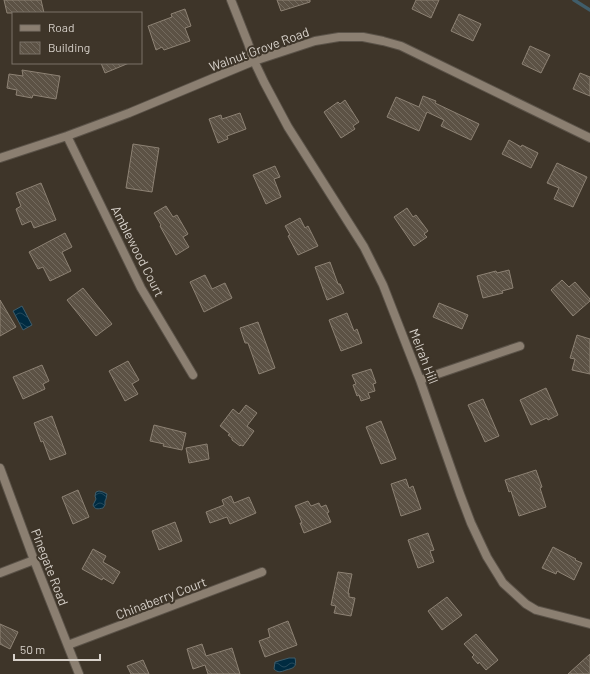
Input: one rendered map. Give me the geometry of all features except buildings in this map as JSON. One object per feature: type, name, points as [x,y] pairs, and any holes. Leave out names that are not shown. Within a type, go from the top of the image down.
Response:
[{"type":"street","name":"Melrah Hill","points":[[231,0],[254,61],[288,127],[364,247],[383,285],[420,380],[471,523],[487,557],[503,584],[526,604],[536,610],[590,624]]},
{"type":"street","name":"Walnut Grove Road","points":[[0,158],[67,136],[129,113],[254,61],[315,41],[339,37],[363,37],[401,46],[590,138]]},
{"type":"street","name":"Amblewood Court","points":[[67,136],[141,288],[193,375]]},
{"type":"street","points":[[420,380],[520,346]]},
{"type":"street","name":"Pinegate Road","points":[[0,468],[79,674]]},
{"type":"street","points":[[0,573],[34,560]]},
{"type":"street","name":"Chinaberry Court","points":[[68,645],[262,572]]},
{"type":"water","points":[[22,306],[32,325],[23,330],[13,311]]},
{"type":"water","points":[[99,491],[107,494],[103,508],[97,509],[93,505],[96,499],[96,492]]},
{"type":"water","points":[[295,658],[296,663],[293,668],[280,672],[274,669],[275,662]]},
{"type":"waterway","points":[[574,0],[590,10]]}]
